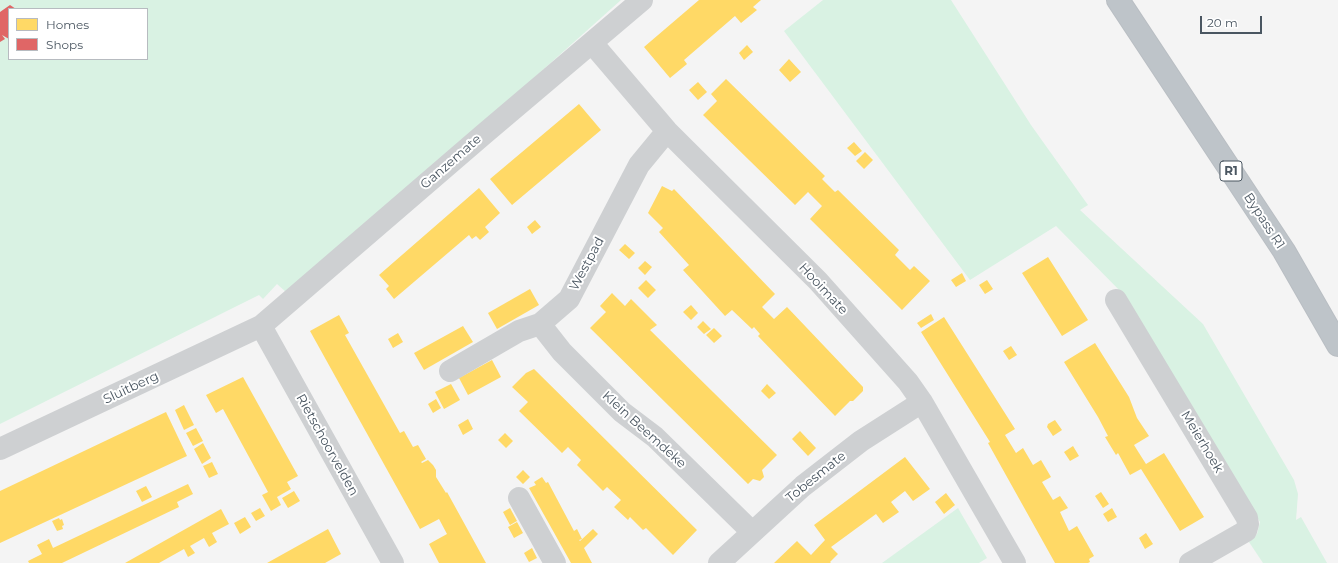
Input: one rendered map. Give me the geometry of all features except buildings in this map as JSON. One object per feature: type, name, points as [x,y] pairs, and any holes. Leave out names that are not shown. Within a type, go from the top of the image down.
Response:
[{"type":"highway","name":"Bypass R1","points":[[1118,0],[1284,252],[1338,345]]},
{"type":"street","name":"Ganzemate","points":[[261,326],[642,0]]},
{"type":"street","name":"Hooimate","points":[[592,43],[667,131],[818,281],[908,382],[922,402],[1015,563]]},
{"type":"street","name":"Westpad","points":[[450,371],[519,331],[540,324],[569,299],[639,164],[667,131]]},
{"type":"street","name":"Meierhoek","points":[[1116,300],[1247,518],[1248,524],[1246,531],[1190,563]]},
{"type":"street","name":"Klein Beemdeke","points":[[540,324],[562,352],[622,412],[655,437],[752,532]]},
{"type":"street","name":"Sluitberg","points":[[0,449],[261,326]]},
{"type":"street","name":"Rietschoorvelden","points":[[261,326],[393,563]]},
{"type":"street","name":"Tobesmate","points":[[719,563],[803,486],[861,441],[922,402]]},
{"type":"street","points":[[519,498],[555,563]]},
{"type":"green space","points":[[0,0],[621,0],[479,127],[286,292],[277,284],[263,299],[259,295],[0,424]]},
{"type":"green space","points":[[823,0],[951,0],[1031,125],[1088,205],[1080,210],[1203,324],[1294,480],[1298,494],[1296,520],[1301,517],[1327,563],[1263,563],[1249,542],[1257,534],[1260,522],[1124,295],[1056,226],[970,280],[784,31]]},
{"type":"green space","points":[[958,508],[987,558],[979,563],[882,563]]}]
